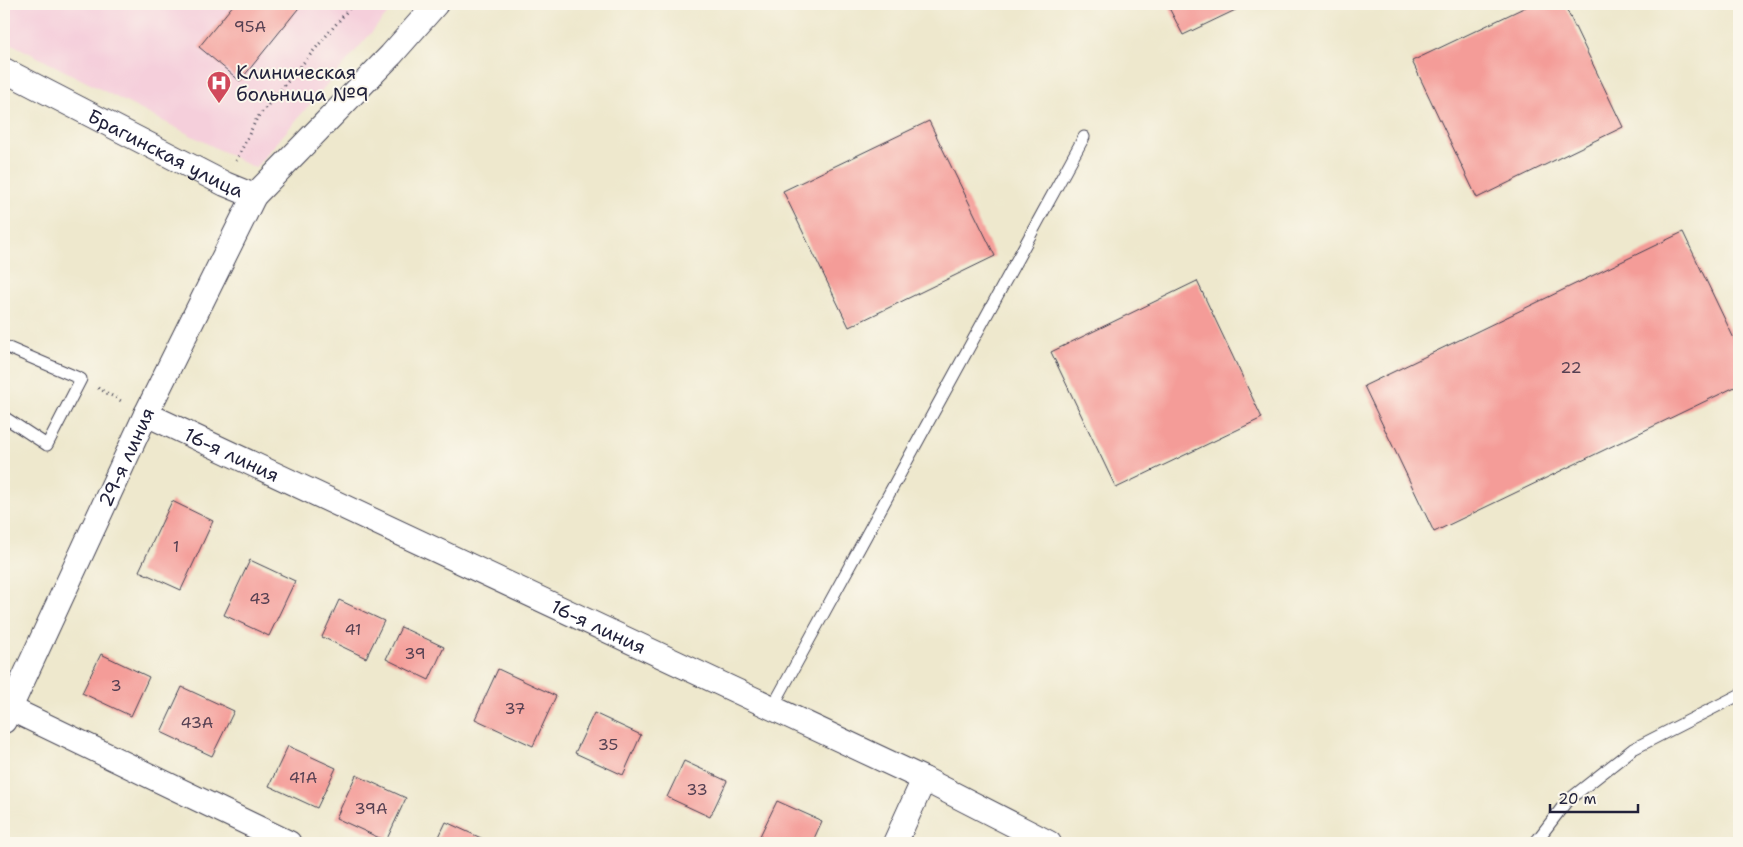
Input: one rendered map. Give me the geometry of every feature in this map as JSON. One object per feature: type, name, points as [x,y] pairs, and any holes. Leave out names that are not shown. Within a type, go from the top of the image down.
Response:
[{"type":"street","name":"Брагинская улица","points":[[4,70],[225,184],[254,196],[391,55],[436,4]]},
{"type":"street","name":"29-я линия","points":[[6,714],[146,414],[254,196]]},
{"type":"street","name":"16-я линия","points":[[146,414],[924,779],[1049,843]]},
{"type":"street","points":[[6,714],[285,842]]},
{"type":"street","points":[[895,843],[924,779]]},
{"type":"lane","points":[[772,708],[1084,137]]},
{"type":"lane","points":[[4,346],[81,379],[47,445],[4,417]]},
{"type":"lane","points":[[1535,843],[1567,801],[1633,749],[1739,695]]},
{"type":"path","points":[[225,184],[258,118],[353,4]]},
{"type":"path","points":[[81,379],[146,414]]},
{"type":"shaded area","name":"Клиническая больница №9","points":[[4,4],[396,4],[255,168],[4,40]]},
{"type":"building","points":[[234,4],[302,4],[240,81],[199,47]]},
{"type":"building","points":[[1167,4],[1248,4],[1183,35]]},
{"type":"building","points":[[1532,4],[1564,4],[1623,127],[1477,198],[1412,61]]},
{"type":"building","points":[[929,121],[995,256],[849,327],[783,191]]},
{"type":"building","points":[[1683,232],[1739,349],[1739,385],[1434,532],[1364,386]]},
{"type":"building","points":[[1197,281],[1262,418],[1116,488],[1051,352]]},
{"type":"building","points":[[172,501],[213,521],[181,590],[139,571]]},
{"type":"building","points":[[250,560],[295,581],[269,636],[224,615]]},
{"type":"building","points":[[339,600],[384,621],[366,658],[322,637]]},
{"type":"building","points":[[401,627],[444,647],[429,680],[386,659]]},
{"type":"building","points":[[101,654],[149,677],[131,716],[82,693]]},
{"type":"building","points":[[498,669],[556,696],[533,746],[475,719]]},
{"type":"building","points":[[182,687],[234,711],[212,756],[161,732]]},
{"type":"building","points":[[594,713],[641,735],[623,775],[575,753]]},
{"type":"building","points":[[288,746],[336,768],[317,808],[269,786]]},
{"type":"building","points":[[684,761],[727,781],[710,817],[667,797]]},
{"type":"building","points":[[356,775],[406,798],[386,841],[336,818]]},
{"type":"building","points":[[777,801],[822,821],[812,843],[757,842]]},
{"type":"building","points":[[446,822],[492,843],[436,843]]},
{"type":"place","name":"Клиническая больница №9","points":[[219,104]]}]
